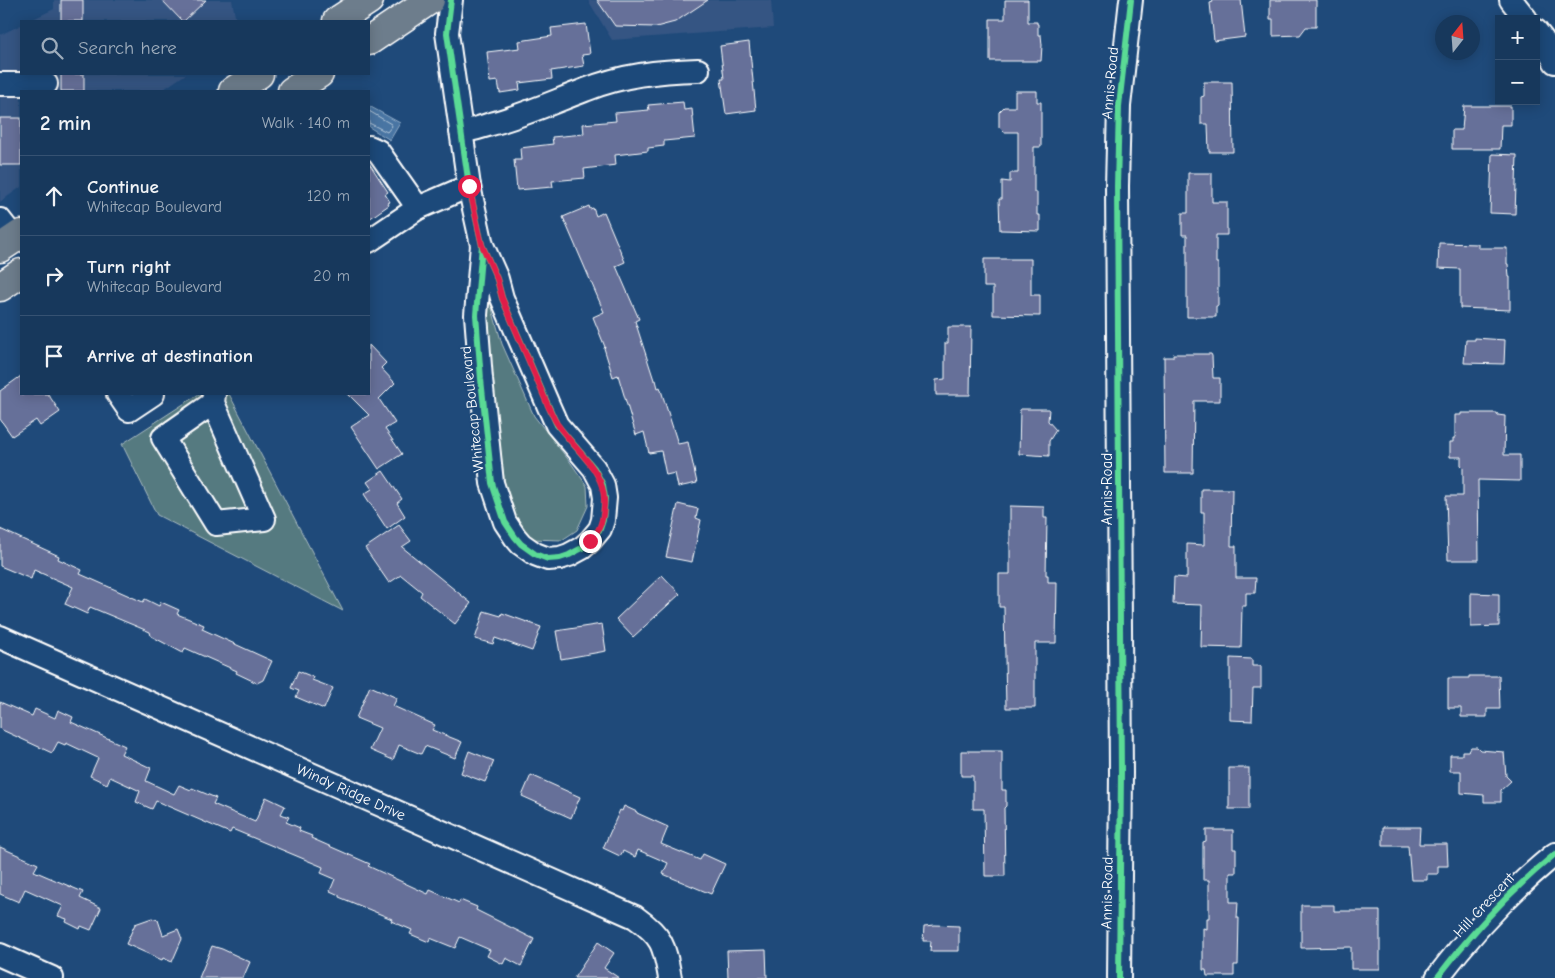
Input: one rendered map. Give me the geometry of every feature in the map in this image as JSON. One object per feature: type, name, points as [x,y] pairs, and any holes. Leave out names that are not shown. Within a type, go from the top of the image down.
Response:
[{"type":"main road","points":[[338,20],[368,0]]},
{"type":"main road","points":[[370,39],[430,0]]},
{"type":"main road","points":[[235,90],[257,75]]},
{"type":"main road","points":[[294,90],[316,75]]},
{"type":"main road","points":[[0,287],[20,274]]},
{"type":"street","name":"Whitecap Boulevard","points":[[451,0],[447,33],[469,186],[482,245],[497,279],[502,298],[549,408],[558,425],[594,468],[603,485],[605,498],[604,520],[600,529],[582,548],[560,558],[548,559],[535,554],[521,544],[505,522],[492,483],[476,315],[482,245]]},
{"type":"street","name":"Annis Road","points":[[1119,978],[1121,773],[1117,186],[1119,106],[1131,0]]},
{"type":"street","points":[[1511,0],[1523,15]]},
{"type":"street","points":[[1540,36],[1555,62]]},
{"type":"street","points":[[461,130],[520,116],[586,89],[620,78],[655,72],[698,70]]},
{"type":"street","points":[[0,84],[46,84]]},
{"type":"street","points":[[370,147],[378,151],[418,208]]},
{"type":"street","points":[[370,240],[418,208],[469,186]]},
{"type":"street","points":[[119,395],[129,410],[152,395]]},
{"type":"street","points":[[214,398],[264,519],[216,524],[163,438],[214,398]]},
{"type":"street","name":"Windy Ridge Drive","points":[[0,637],[635,917],[653,930],[663,946],[670,978]]},
{"type":"street","name":"Hill Crescent","points":[[1436,978],[1508,897],[1555,854]]},
{"type":"street","points":[[0,955],[52,978]]},
{"type":"shaded area","points":[[54,0],[232,0],[236,20],[31,20],[54,9]]},
{"type":"shaded area","points":[[588,0],[771,0],[773,28],[612,40]]},
{"type":"shaded area","points":[[20,25],[20,75],[185,75],[162,90],[20,90],[20,188],[0,202],[0,35]]},
{"type":"green space","points":[[481,270],[502,344],[534,416],[587,486],[588,506],[577,530],[562,540],[530,539],[509,518],[481,293]]},
{"type":"green space","points":[[197,395],[230,395],[343,611],[157,515],[122,444]]},
{"type":"water","points":[[370,107],[400,123],[390,140],[370,128]]},
{"type":"building","points":[[61,0],[83,0],[83,20],[61,20]]},
{"type":"building","points":[[162,0],[206,0],[185,20],[181,20]]},
{"type":"building","points":[[597,0],[708,0],[675,22],[656,27],[615,26]]},
{"type":"building","points":[[1005,0],[1028,0],[1028,22],[1037,22],[1038,35],[1041,35],[1041,61],[990,61],[990,19],[1005,19]]},
{"type":"building","points":[[1212,0],[1241,0],[1245,37],[1214,41],[1210,3],[1213,2]]},
{"type":"building","points":[[1270,0],[1316,0],[1316,27],[1306,27],[1300,35],[1273,36],[1273,19],[1270,19]]},
{"type":"building","points":[[586,24],[590,54],[582,55],[584,66],[551,71],[552,79],[519,83],[520,90],[500,93],[498,81],[490,82],[487,52],[520,48],[519,41],[552,36],[551,28]]},
{"type":"building","points":[[749,42],[756,110],[726,114],[721,79],[724,79],[720,46]]},
{"type":"building","points":[[61,75],[84,75],[84,90],[61,90]]},
{"type":"building","points":[[1204,82],[1232,82],[1233,152],[1209,152],[1208,124],[1201,124],[1201,97],[1204,96]]},
{"type":"building","points":[[1015,91],[1037,91],[1037,102],[1041,102],[1041,147],[1034,147],[1034,192],[1037,192],[1037,215],[1040,215],[1040,231],[1000,230],[999,199],[1002,199],[1002,181],[1010,182],[1010,173],[1018,173],[1018,132],[1004,132],[999,127],[999,112],[1004,107],[1015,107]]},
{"type":"building","points":[[683,102],[684,110],[692,109],[695,138],[664,141],[664,146],[648,148],[648,151],[615,155],[616,165],[584,169],[585,178],[552,181],[553,187],[517,190],[514,160],[521,160],[520,148],[553,144],[552,137],[584,134],[583,124],[616,121],[615,113],[649,110],[648,105]]},
{"type":"building","points":[[1464,106],[1511,106],[1511,125],[1501,125],[1500,149],[1452,149],[1452,130],[1462,130]]},
{"type":"building","points":[[0,118],[20,118],[20,165],[0,165]]},
{"type":"building","points":[[1492,154],[1517,155],[1515,214],[1490,213]]},
{"type":"building","points":[[370,165],[388,192],[385,194],[390,202],[388,203],[389,205],[370,218]]},
{"type":"building","points":[[1188,173],[1212,173],[1212,202],[1227,202],[1227,235],[1216,235],[1218,306],[1216,306],[1216,317],[1187,317],[1187,235],[1182,235],[1182,213],[1188,213]]},
{"type":"building","points":[[589,206],[590,209],[593,208],[596,216],[604,212],[625,262],[616,266],[639,319],[635,321],[654,380],[656,380],[658,388],[660,387],[678,444],[688,442],[697,483],[678,487],[675,473],[666,475],[661,451],[649,453],[644,432],[636,435],[618,375],[613,377],[605,347],[593,317],[604,312],[563,217]]},
{"type":"building","points":[[1439,243],[1478,244],[1478,248],[1507,248],[1507,264],[1510,277],[1510,310],[1460,308],[1460,269],[1438,268]]},
{"type":"building","points":[[984,259],[1031,259],[1031,295],[1040,295],[1040,316],[993,315],[993,287],[984,287]]},
{"type":"building","points":[[948,327],[971,327],[970,395],[936,395],[936,380],[945,379],[945,343],[948,343]]},
{"type":"building","points":[[1475,338],[1505,340],[1504,364],[1464,363],[1466,340],[1475,340]]},
{"type":"building","points":[[370,346],[386,363],[381,368],[395,383],[379,399],[395,423],[385,429],[402,454],[379,469],[351,427],[369,415],[349,395],[370,395]]},
{"type":"building","points":[[1173,354],[1211,354],[1213,378],[1220,378],[1220,401],[1194,401],[1193,473],[1165,473],[1164,357],[1173,357]]},
{"type":"building","points":[[20,377],[20,395],[49,395],[60,412],[40,426],[36,420],[12,436],[0,419],[0,391]]},
{"type":"building","points":[[1020,409],[1049,409],[1048,421],[1056,430],[1049,441],[1049,456],[1019,454]]},
{"type":"building","points":[[1461,413],[1497,413],[1498,415],[1505,416],[1504,455],[1520,455],[1520,481],[1478,480],[1479,560],[1448,560],[1446,496],[1463,496],[1461,457],[1450,457],[1450,442],[1453,442],[1453,438],[1455,438],[1455,415],[1461,415]]},
{"type":"building","points":[[383,471],[402,499],[397,503],[405,516],[387,529],[364,494],[372,489],[367,482]]},
{"type":"building","points":[[1201,489],[1232,489],[1231,546],[1236,546],[1236,578],[1256,578],[1255,593],[1246,593],[1246,606],[1242,606],[1241,648],[1201,647],[1202,605],[1173,604],[1174,577],[1187,578],[1187,544],[1204,545],[1204,512],[1201,512]]},
{"type":"building","points":[[678,504],[698,509],[696,518],[701,520],[692,562],[666,557]]},
{"type":"building","points":[[1010,506],[1044,507],[1044,518],[1047,518],[1046,575],[1048,575],[1048,582],[1057,582],[1056,643],[1035,643],[1035,708],[1006,708],[1004,607],[999,607],[999,574],[1010,574]]},
{"type":"building","points":[[399,525],[411,541],[402,547],[471,603],[455,624],[420,596],[422,592],[401,575],[389,583],[365,548]]},
{"type":"building","points":[[0,529],[59,556],[58,559],[82,570],[80,574],[143,602],[145,599],[159,606],[161,602],[179,610],[177,614],[204,625],[202,629],[272,661],[263,680],[257,683],[236,673],[237,671],[185,648],[183,653],[151,636],[150,632],[90,607],[87,614],[65,604],[73,587],[34,570],[31,579],[0,566]]},
{"type":"building","points":[[662,575],[680,594],[633,637],[616,619]]},
{"type":"building","points":[[1471,593],[1499,594],[1499,626],[1471,627]]},
{"type":"building","points":[[484,611],[501,616],[502,613],[541,627],[532,651],[495,638],[493,644],[475,639]]},
{"type":"building","points":[[602,624],[606,651],[561,659],[556,631]]},
{"type":"building","points":[[1230,658],[1252,659],[1252,666],[1261,666],[1261,688],[1253,688],[1252,721],[1230,720]]},
{"type":"building","points":[[298,671],[313,677],[312,680],[333,688],[324,709],[296,697],[299,691],[291,688]]},
{"type":"building","points":[[1469,676],[1499,676],[1500,709],[1487,709],[1487,717],[1461,717],[1461,708],[1448,708],[1448,678],[1469,678]]},
{"type":"building","points":[[370,686],[397,698],[393,706],[435,725],[432,730],[462,742],[455,758],[425,746],[421,754],[399,745],[393,760],[370,750],[380,728],[356,718]]},
{"type":"building","points":[[0,702],[32,716],[35,709],[55,718],[58,710],[73,717],[71,722],[125,746],[121,754],[151,768],[146,781],[174,794],[179,785],[191,790],[192,788],[216,798],[213,804],[255,822],[266,797],[285,806],[281,814],[289,817],[286,822],[300,828],[299,831],[312,836],[311,838],[370,864],[368,866],[428,894],[430,890],[459,903],[460,900],[477,907],[476,910],[534,939],[521,966],[506,958],[503,964],[487,956],[490,950],[460,937],[455,948],[430,938],[429,942],[410,934],[412,930],[391,921],[392,919],[339,897],[339,895],[330,891],[335,879],[321,873],[323,867],[232,829],[230,833],[156,801],[152,809],[136,802],[140,791],[110,777],[107,784],[90,776],[98,758],[66,743],[65,745],[58,742],[52,753],[0,729]]},
{"type":"building","points":[[1471,747],[1477,747],[1480,750],[1504,752],[1506,776],[1511,781],[1501,790],[1501,802],[1484,802],[1484,795],[1461,793],[1461,771],[1450,771],[1450,755],[1462,755],[1462,751],[1468,751]]},
{"type":"building","points":[[469,751],[494,761],[485,782],[461,773]]},
{"type":"building","points":[[961,751],[1002,751],[1002,790],[1006,790],[1006,806],[1004,808],[1005,876],[985,876],[984,809],[973,809],[973,776],[961,776]]},
{"type":"building","points":[[1229,768],[1249,768],[1249,809],[1229,809]]},
{"type":"building","points":[[531,775],[580,797],[571,818],[522,796]]},
{"type":"building","points":[[624,806],[668,827],[661,844],[700,860],[703,854],[725,864],[711,894],[663,874],[668,863],[638,850],[635,857],[623,851],[620,856],[603,848],[620,810],[622,811]]},
{"type":"building","points":[[1383,827],[1420,827],[1419,844],[1447,844],[1448,866],[1438,866],[1438,874],[1427,874],[1427,880],[1411,880],[1408,846],[1383,846]]},
{"type":"building","points":[[1206,830],[1233,830],[1233,849],[1236,849],[1236,873],[1230,873],[1230,902],[1238,902],[1237,918],[1239,918],[1238,965],[1234,965],[1234,976],[1207,976],[1206,970],[1203,970],[1203,928],[1207,929],[1207,918],[1209,918],[1209,880],[1203,880],[1203,842],[1206,841]]},
{"type":"building","points":[[0,847],[38,864],[34,871],[83,892],[80,898],[101,908],[91,930],[81,926],[80,929],[66,922],[67,919],[58,916],[63,906],[25,889],[19,902],[0,894]]},
{"type":"building","points":[[1301,905],[1334,905],[1334,911],[1380,911],[1380,969],[1351,969],[1351,947],[1301,948]]},
{"type":"building","points":[[152,918],[158,920],[163,935],[178,929],[182,939],[172,962],[163,958],[162,960],[126,944],[135,924]]},
{"type":"building","points":[[924,926],[959,926],[959,951],[930,951],[931,941],[923,941]]},
{"type":"building","points":[[598,942],[614,953],[604,968],[619,978],[574,978]]},
{"type":"building","points":[[212,946],[250,962],[243,978],[199,978]]},
{"type":"building","points":[[766,950],[767,978],[728,978],[727,951]]},
{"type":"cycle path","points":[[451,0],[447,33],[469,186],[482,245],[497,279],[502,298],[557,425],[594,468],[603,485],[605,498],[603,520],[600,529],[582,548],[560,558],[548,559],[535,554],[521,544],[505,522],[492,483],[476,315],[482,245]]},
{"type":"cycle path","points":[[1119,978],[1121,773],[1117,186],[1119,106],[1131,0]]},
{"type":"cycle path","points":[[1437,978],[1492,913],[1555,854]]},
{"type":"route","points":[[469,186],[482,245],[497,279],[502,298],[549,408],[558,425],[594,468],[603,485],[605,498],[604,520],[600,529],[590,541]]}]
